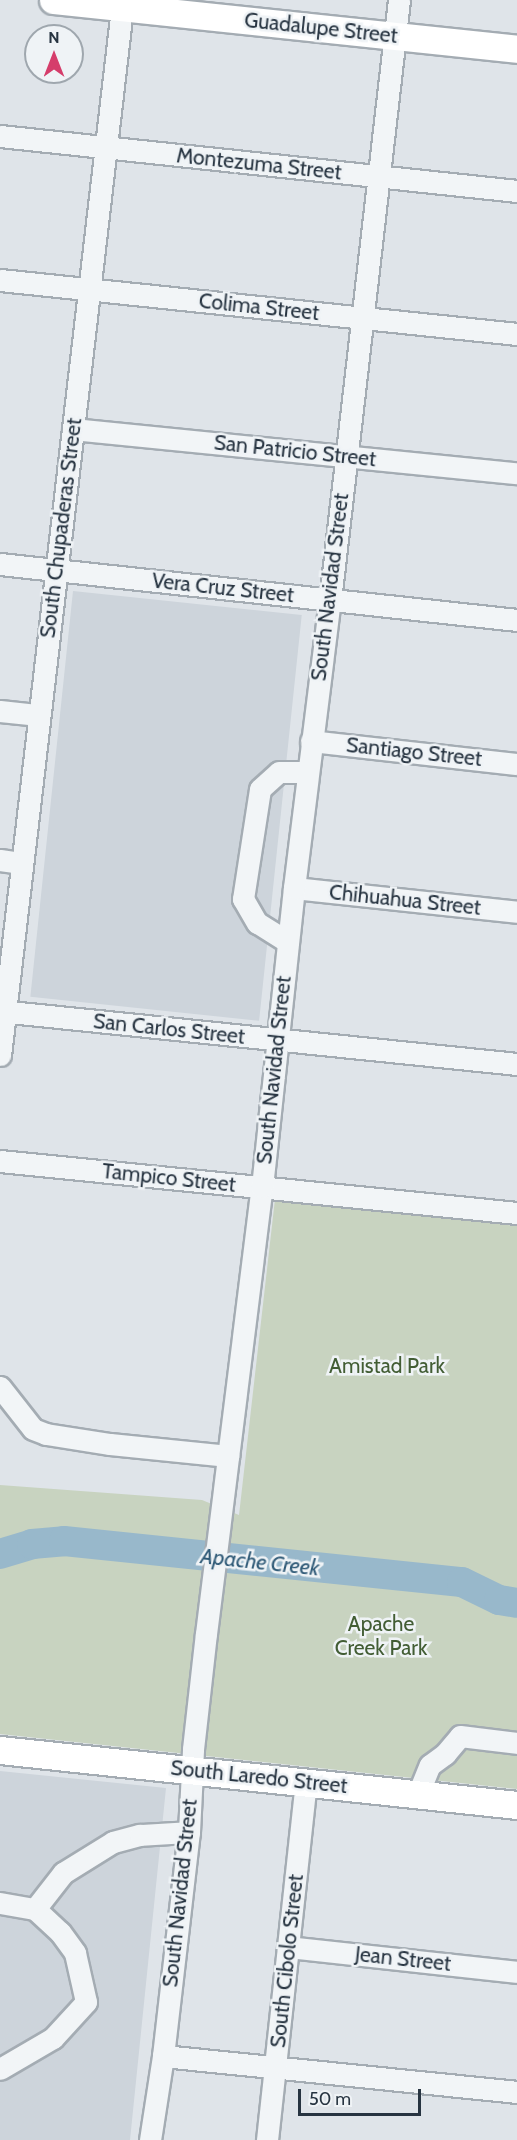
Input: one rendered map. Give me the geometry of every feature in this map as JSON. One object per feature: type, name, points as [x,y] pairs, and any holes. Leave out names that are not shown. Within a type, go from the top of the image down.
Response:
[{"type":"main road","name":"Guadalupe Street","points":[[53,0],[122,4],[517,49]]},
{"type":"main road","name":"South Laredo Street","points":[[0,1750],[517,1805]]},
{"type":"street","name":"South Navidad Street","points":[[150,2140],[163,2056],[189,1832],[192,1770],[206,1634],[262,1187],[294,888],[330,600],[399,0]]},
{"type":"street","name":"South Chupaderas Street","points":[[0,1055],[2,1011],[22,862],[122,4]]},
{"type":"street","name":"Montezuma Street","points":[[0,136],[517,191]]},
{"type":"street","name":"Colima Street","points":[[0,280],[517,334]]},
{"type":"street","name":"San Patricio Street","points":[[73,429],[517,473]]},
{"type":"street","name":"Vera Cruz Street","points":[[0,564],[517,620]]},
{"type":"street","points":[[0,711],[39,715]]},
{"type":"street","name":"Santiago Street","points":[[311,741],[517,764]]},
{"type":"street","points":[[288,942],[257,923],[243,899],[260,789],[279,772],[308,772]]},
{"type":"street","points":[[0,860],[22,862]]},
{"type":"street","name":"Chihuahua Street","points":[[294,888],[517,912]]},
{"type":"street","name":"San Carlos Street","points":[[2,1011],[517,1064]]},
{"type":"street","name":"Tampico Street","points":[[0,1161],[517,1213]]},
{"type":"street","points":[[0,1387],[33,1429],[46,1434],[110,1444],[228,1456]]},
{"type":"street","points":[[418,1794],[430,1765],[445,1754],[452,1742],[460,1736],[517,1743]]},
{"type":"street","name":"South Cibolo Street","points":[[267,2140],[306,1782]]},
{"type":"street","points":[[35,1909],[63,1873],[113,1842],[140,1835],[189,1832]]},
{"type":"street","points":[[0,1903],[35,1909],[60,1932],[75,1953],[86,2002],[54,2038],[0,2069]]},
{"type":"street","name":"Jean Street","points":[[288,1947],[517,1972]]},
{"type":"street","points":[[163,2056],[517,2092]]},
{"type":"shaded area","points":[[73,591],[302,615],[259,1021],[30,997]]},
{"type":"shaded area","points":[[0,1771],[166,1788],[130,2140],[0,2140]]},
{"type":"green space","name":"Apache Creek Park","points":[[275,1199],[517,1226],[517,1789],[0,1734],[0,1485],[202,1500],[239,1515]]},
{"type":"waterway","name":"Apache Creek","points":[[0,1554],[32,1544],[64,1541],[462,1582],[499,1600],[517,1603]]},
{"type":"park label","name":"Amistad Park","points":[[387,1366]]}]
